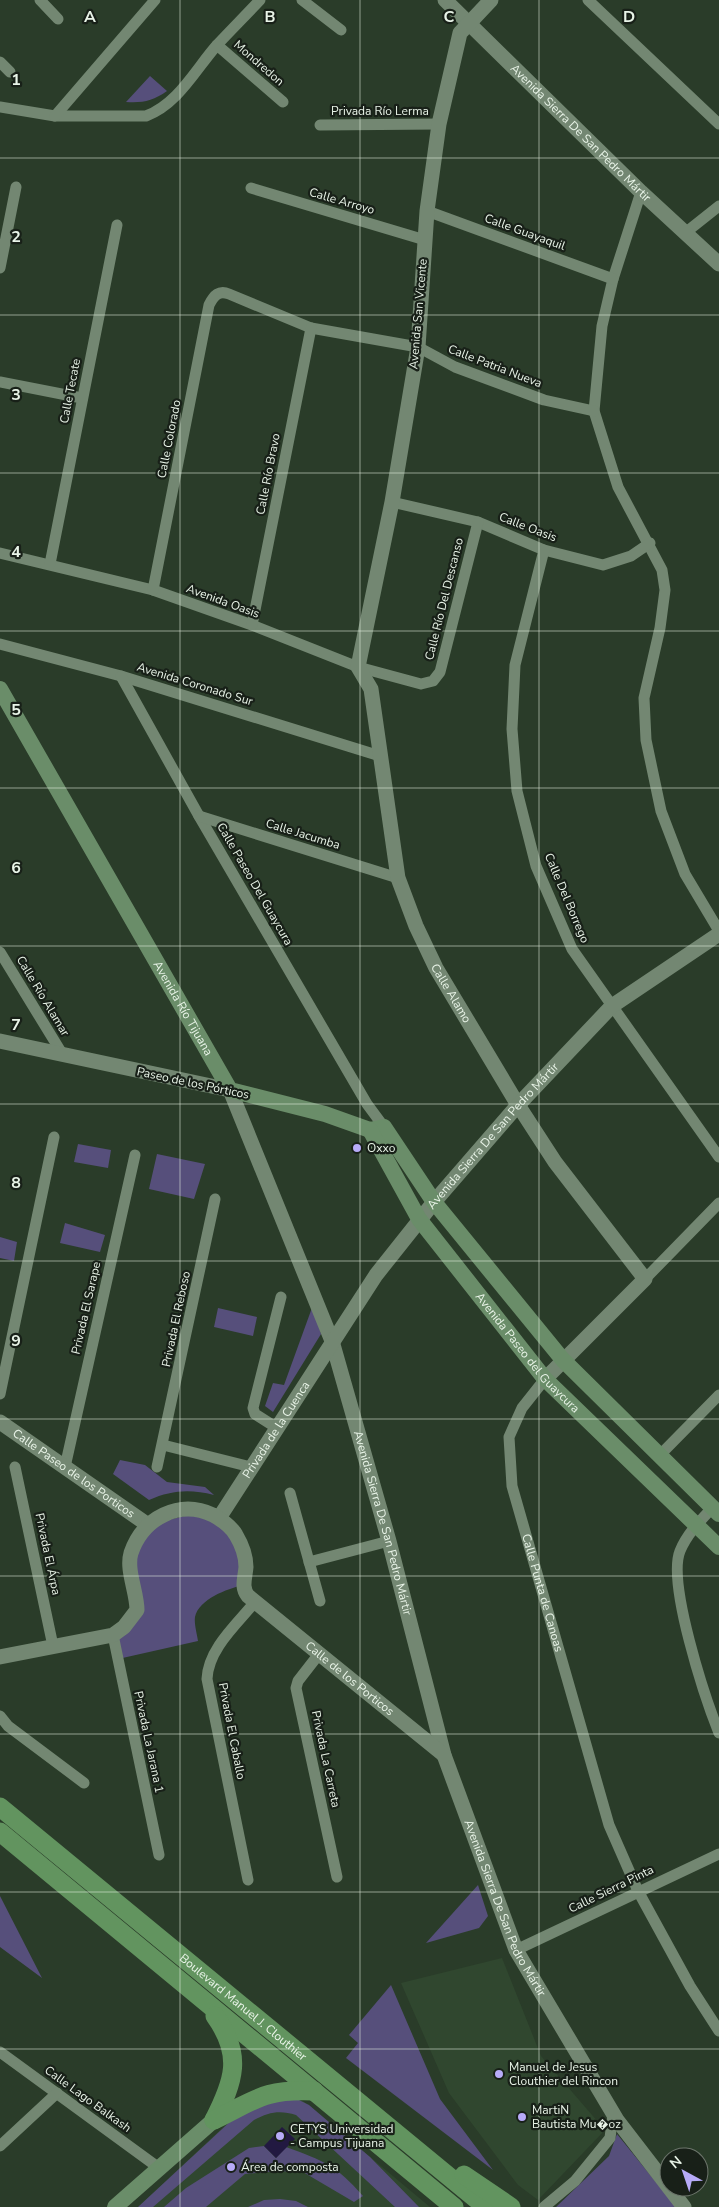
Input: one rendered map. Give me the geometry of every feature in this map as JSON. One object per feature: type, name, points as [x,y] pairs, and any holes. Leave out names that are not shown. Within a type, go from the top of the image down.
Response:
[{"type":"main road","name":"Avenida Río Tijuana","points":[[0,689],[230,1090]]},
{"type":"main road","name":"Paseo de los Pórticos","points":[[230,1090],[377,1128]]},
{"type":"main road","name":"Avenida Paseo del Guaycura","points":[[377,1128],[434,1202],[563,1360],[716,1511]]},
{"type":"main road","name":"Avenida Paseo del Guaycura","points":[[377,1128],[419,1219],[545,1379],[695,1526],[719,1547]]},
{"type":"main road","name":"Boulevard Manuel J. Clouthier","points":[[0,1807],[486,2207]]},
{"type":"main road","name":"Boulevard Manuel J. Clouthier","points":[[0,1832],[207,2005],[454,2207]]},
{"type":"main road","points":[[207,2005],[225,2035],[234,2068],[226,2096],[214,2120]]},
{"type":"main road","points":[[115,2207],[214,2120],[266,2094],[285,2090],[314,2092]]},
{"type":"main road","points":[[361,2103],[511,2207]]},
{"type":"street","points":[[40,0],[58,18]]},
{"type":"street","points":[[56,116],[155,0]]},
{"type":"street","points":[[0,107],[56,116],[146,116],[159,111],[171,101],[218,45],[260,0]]},
{"type":"street","points":[[302,0],[341,30]]},
{"type":"street","name":"Avenida Sierra De San Pedro Mártir","points":[[445,0],[641,192],[719,264]]},
{"type":"street","name":"Avenida San Vicente","points":[[358,667],[392,502],[418,348],[427,211],[439,124],[460,33],[468,22],[491,0]]},
{"type":"street","points":[[588,0],[719,124]]},
{"type":"street","name":"Mondredon","points":[[218,45],[283,102]]},
{"type":"street","points":[[0,62],[10,72]]},
{"type":"street","name":"Privada Río Lerma","points":[[320,125],[439,124]]},
{"type":"street","points":[[0,268],[16,187]]},
{"type":"street","name":"Calle Arroyo","points":[[251,188],[425,240]]},
{"type":"street","points":[[641,192],[613,279],[602,326],[594,411],[618,487],[650,543],[662,570],[665,590],[660,628],[644,698],[646,740],[664,820],[685,874],[719,933]]},
{"type":"street","points":[[685,233],[719,206]]},
{"type":"street","name":"Calle Guayaquil","points":[[427,211],[613,279]]},
{"type":"street","name":"Calle Tecate","points":[[50,564],[117,225]]},
{"type":"street","name":"Calle Patria Nueva","points":[[216,294],[223,292],[229,294],[311,328],[418,348],[455,367],[544,400],[594,411]]},
{"type":"street","name":"Calle Colorado","points":[[153,590],[209,305],[216,294]]},
{"type":"street","name":"Calle Río Bravo","points":[[252,625],[311,328]]},
{"type":"street","points":[[0,382],[82,398]]},
{"type":"street","name":"Calle Oasis","points":[[392,502],[478,522],[544,550],[603,564],[631,556],[650,543]]},
{"type":"street","name":"Calle Río Del Descanso","points":[[433,681],[440,672],[478,522]]},
{"type":"street","name":"Calle Del Borrego","points":[[544,550],[515,665],[512,730],[517,791],[536,866],[572,949],[719,1157]]},
{"type":"street","name":"Avenida Oasis","points":[[0,553],[153,590],[252,625],[358,667],[422,684],[433,681]]},
{"type":"street","name":"Avenida Coronado Sur","points":[[0,644],[121,676],[380,756]]},
{"type":"street","name":"Calle Alamo","points":[[358,667],[371,690],[398,878],[416,926],[436,968],[518,1105],[555,1162],[645,1279]]},
{"type":"street","name":"Calle Paseo Del Guaycura","points":[[121,676],[199,816],[367,1104],[377,1128]]},
{"type":"street","name":"Calle Jacumba","points":[[199,816],[398,878]]},
{"type":"street","name":"Avenida Sierra De San Pedro Mártir","points":[[684,2207],[613,2114],[516,1950],[444,1755],[389,1540],[332,1342],[376,1275],[419,1219],[518,1105],[612,1006],[719,933]]},
{"type":"street","name":"Calle Río Alamar","points":[[0,952],[63,1055]]},
{"type":"street","name":"Paseo de los Pórticos","points":[[0,1042],[230,1090]]},
{"type":"street","name":"Avenida Río Tijuana","points":[[230,1090],[332,1342]]},
{"type":"street","points":[[0,1394],[54,1137]]},
{"type":"street","name":"Privada El Sarape","points":[[65,1467],[135,1155]]},
{"type":"street","name":"Privada El Reboso","points":[[157,1467],[215,1199]]},
{"type":"street","name":"Calle Punta de Canoas","points":[[719,1203],[545,1379],[522,1408],[510,1437],[512,1486],[609,1825],[638,1890],[690,1986],[719,2031]]},
{"type":"street","points":[[277,1428],[255,1414],[253,1408],[281,1297]]},
{"type":"street","name":"Privada de la Cuenca","points":[[219,1518],[332,1342]]},
{"type":"street","points":[[659,1456],[719,1396]]},
{"type":"street","name":"Calle Paseo de los Porticos","points":[[0,1422],[148,1525]]},
{"type":"street","points":[[163,1445],[251,1467]]},
{"type":"street","name":"Privada El Árpa","points":[[15,1467],[53,1646]]},
{"type":"street","points":[[290,1493],[320,1601]]},
{"type":"street","name":"Calle Paseo de los Porticos","points":[[113,1634],[124,1627],[137,1610],[130,1555],[137,1538],[148,1525],[166,1513],[185,1509],[204,1511],[219,1518],[236,1533],[244,1550],[246,1566],[244,1591],[255,1602]]},
{"type":"street","points":[[716,1511],[695,1526],[680,1552],[677,1588],[705,1698],[719,1733]]},
{"type":"street","points":[[309,1562],[389,1540]]},
{"type":"street","name":"Calle de los Porticos","points":[[255,1602],[444,1755]]},
{"type":"street","name":"Privada El Caballo","points":[[248,1880],[207,1679],[213,1655],[255,1602]]},
{"type":"street","points":[[0,1656],[113,1634]]},
{"type":"street","name":"Privada La Jarana 1","points":[[113,1634],[159,1855]]},
{"type":"street","name":"Privada La Carreta","points":[[319,1654],[298,1681],[296,1688],[337,1877]]},
{"type":"street","points":[[0,1716],[8,1726],[84,1783]]},
{"type":"street","name":"Calle Sierra Pinta","points":[[516,1950],[638,1890],[719,1854]]},
{"type":"street","name":"Calle Lago Balkash","points":[[0,2052],[159,2168]]},
{"type":"street","points":[[0,2146],[57,2093]]},
{"type":"street","points":[[544,2207],[575,2181],[610,2138],[613,2114]]},
{"type":"shaded area","points":[[150,76],[167,91],[148,101],[126,102]]},
{"type":"shaded area","points":[[78,1144],[111,1150],[108,1168],[74,1162]]},
{"type":"shaded area","points":[[157,1154],[205,1164],[194,1199],[149,1189]]},
{"type":"shaded area","points":[[65,1223],[105,1235],[100,1252],[60,1243]]},
{"type":"shaded area","points":[[0,1237],[17,1242],[14,1261],[0,1258]]},
{"type":"shaded area","points":[[313,1305],[321,1334],[273,1412],[265,1406],[273,1383],[284,1385]]},
{"type":"shaded area","points":[[218,1308],[257,1317],[253,1336],[214,1327]]},
{"type":"shaded area","points":[[120,1460],[145,1465],[167,1482],[205,1487],[214,1495],[181,1492],[165,1494],[149,1500],[113,1474]]},
{"type":"shaded area","points":[[204,1511],[236,1533],[243,1585],[222,1592],[202,1605],[195,1617],[198,1641],[118,1659],[113,1635],[132,1618],[130,1565],[148,1525]]},
{"type":"shaded area","points":[[478,1885],[488,1916],[479,1928],[426,1943]]},
{"type":"shaded area","points":[[0,1896],[42,1978],[0,1947]]},
{"type":"shaded area","name":"Manuel de Jesus Clouthier del Rincon","points":[[502,1958],[541,2056],[605,2130],[538,2200],[518,2185],[449,2093],[401,1983]]},
{"type":"shaded area","points":[[391,1985],[440,2099],[493,2170],[346,2058],[358,2043],[349,2035]]},
{"type":"shaded area","points":[[293,2097],[309,2105],[370,2157],[419,2207],[395,2207],[296,2115],[280,2112],[265,2115],[254,2120],[153,2207],[138,2207],[248,2105]]},
{"type":"shaded area","name":"CETYS Universidad - Campus Tijuana","points":[[303,2101],[430,2207],[138,2207],[236,2115]]},
{"type":"shaded area","points":[[282,2127],[295,2139],[276,2158],[264,2146]]},
{"type":"shaded area","points":[[617,2134],[659,2186],[659,2197],[668,2197],[676,2207],[556,2207],[609,2156]]},
{"type":"shaded area","points":[[264,2146],[276,2158],[286,2147],[320,2160],[345,2177],[363,2196],[354,2202],[303,2172],[276,2171],[245,2174],[206,2207],[164,2207],[186,2188],[249,2148]]},
{"type":"shaded area","points":[[264,2200],[296,2201],[308,2207],[248,2207]]},
{"type":"place","name":"Oxxo","points":[[357,1148]]},
{"type":"place","name":"Manuel de Jesus Clouthier del Rincon","points":[[499,2074]]},
{"type":"place","name":"MartiN Bautista Mu�oz","points":[[522,2117]]},
{"type":"place","name":"CETYS Universidad - Campus Tijuana","points":[[280,2136]]},
{"type":"place","name":"Área de composta","points":[[231,2167]]}]
